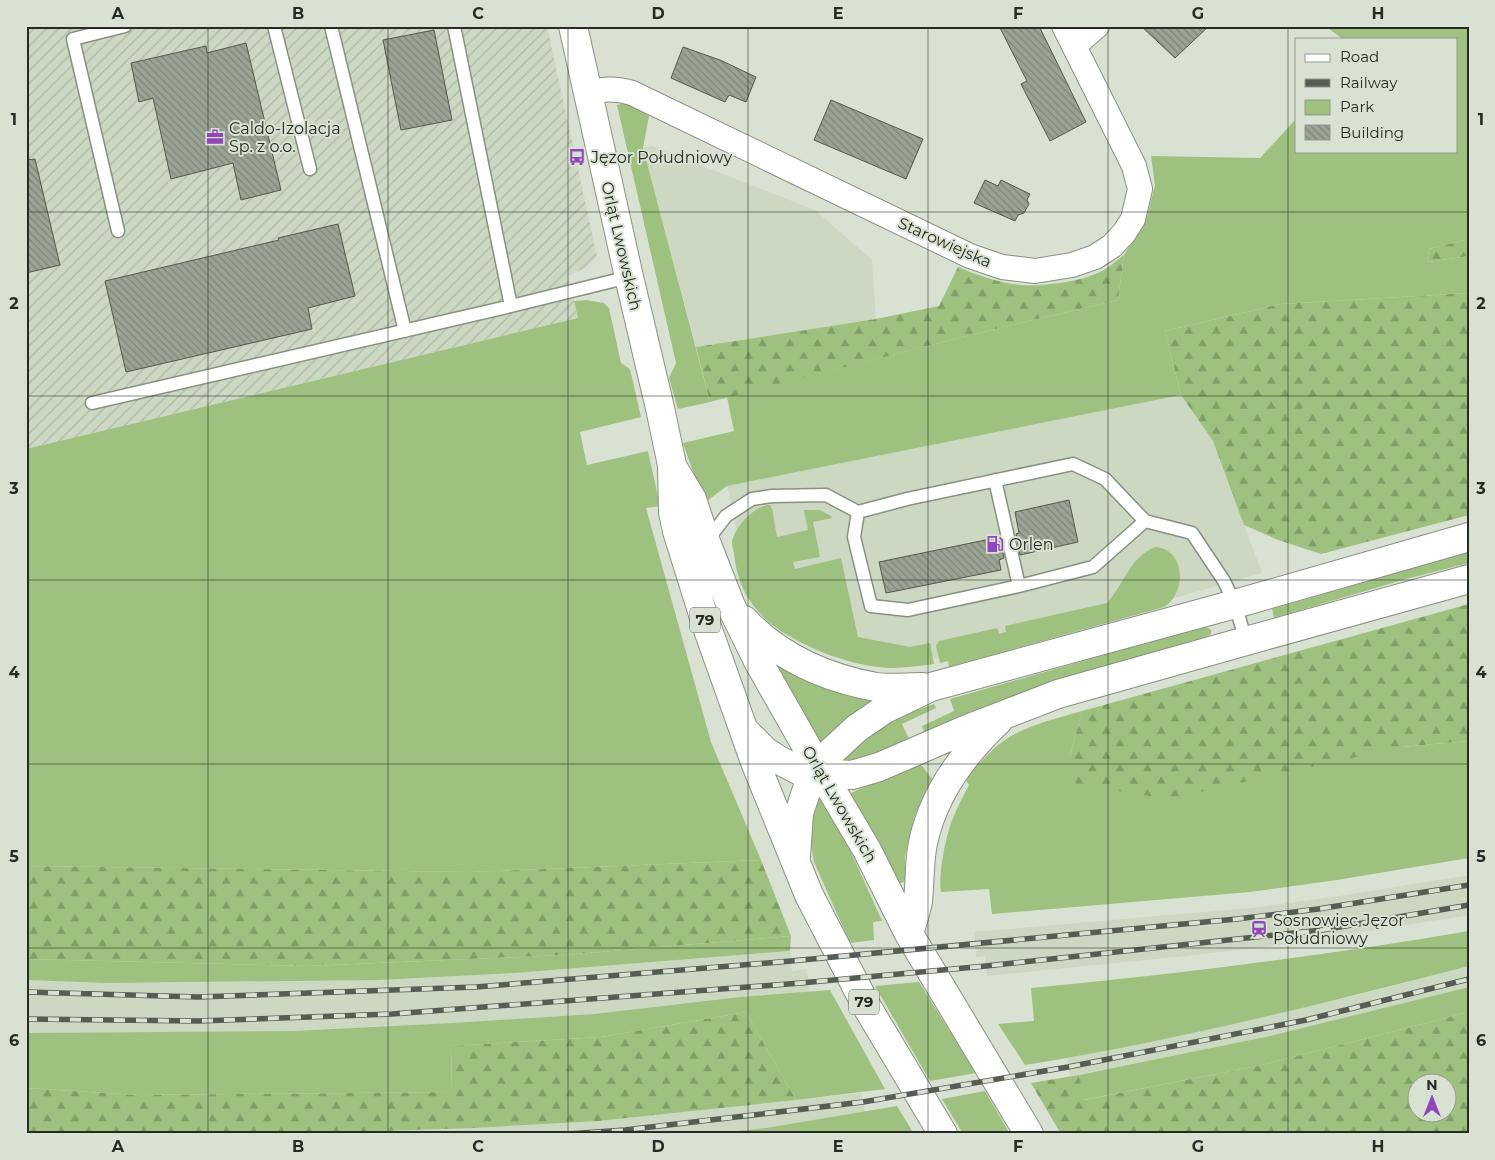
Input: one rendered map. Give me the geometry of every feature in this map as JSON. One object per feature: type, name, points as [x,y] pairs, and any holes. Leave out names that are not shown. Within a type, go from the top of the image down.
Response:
[{"type":"main road","name":"Orląt Lwowskich","points":[[573,26],[628,277],[672,464],[673,512],[677,531],[707,627],[742,727],[809,895],[867,1008],[943,1134]]},
{"type":"main road","name":"Orląt Lwowskich","points":[[672,464],[692,499],[706,542],[731,606],[758,661],[867,850],[909,934],[1029,1134]]},
{"type":"main road","points":[[795,863],[800,813],[808,786],[821,772],[831,752],[857,728],[885,709],[931,688],[1469,537]]},
{"type":"main road","points":[[742,727],[765,751],[802,772],[852,774],[879,767],[968,729],[1058,694],[1469,579]]},
{"type":"main road","points":[[731,606],[765,640],[793,659],[830,675],[877,687],[931,688]]},
{"type":"main road","points":[[909,934],[918,902],[923,844],[932,812],[941,793],[965,756],[1004,715]]},
{"type":"street","points":[[1069,36],[1097,26]]},
{"type":"street","name":"Starowiejska","points":[[587,92],[608,88],[632,93],[970,256],[1002,267],[1035,271],[1072,265],[1095,257],[1112,246],[1133,219],[1140,189],[1134,166],[1069,36]]},
{"type":"lane","points":[[118,231],[73,38],[125,26]]},
{"type":"lane","points":[[274,26],[310,169]]},
{"type":"lane","points":[[331,26],[405,331]]},
{"type":"lane","points":[[454,26],[511,306]]},
{"type":"lane","points":[[92,403],[405,331],[628,277]]},
{"type":"lane","points":[[706,542],[726,516],[752,499],[772,496],[826,495],[858,512],[907,499],[1073,464],[1105,480],[1144,521],[1192,533],[1224,580],[1235,604],[1246,641]]},
{"type":"lane","points":[[995,480],[1019,586]]},
{"type":"lane","points":[[858,512],[854,537],[871,606],[908,610],[1019,586],[1093,567],[1144,521]]},
{"type":"shaded area","points":[[26,26],[547,26],[597,256],[585,268],[568,276],[578,318],[26,449]]},
{"type":"shaded area","points":[[652,146],[815,210],[872,260],[876,319],[696,347],[643,148]]},
{"type":"shaded area","name":"Orlen","points":[[1181,395],[1213,441],[1262,573],[958,660],[844,653],[744,563],[727,486]]},
{"type":"shaded area","points":[[1469,875],[1469,915],[1288,944],[987,976],[985,956],[976,957],[974,932],[1251,908]]},
{"type":"shaded area","points":[[790,951],[792,971],[807,969],[810,992],[740,997],[594,1014],[452,1023],[293,1031],[26,1033],[26,980],[108,983],[379,980],[515,973]]},
{"type":"shaded area","points":[[1469,966],[1469,987],[1270,1036],[1070,1076],[1067,1058],[1355,996]]},
{"type":"shaded area","points":[[861,1093],[865,1112],[766,1128],[708,1134],[285,1134],[475,1128],[598,1121]]},
{"type":"green space","points":[[1325,26],[1469,26],[1469,239],[1429,249],[1427,262],[1469,256],[1469,293],[1281,304],[1165,331],[1181,395],[727,486],[704,503],[683,443],[734,431],[727,397],[970,335],[1118,300],[1124,255],[1147,217],[1155,185],[1151,156],[1260,158],[1295,120],[1295,152],[1458,152],[1458,38],[1342,38]]},
{"type":"green space","points":[[629,102],[649,116],[643,148],[710,402],[678,409],[669,378],[676,363],[617,105]]},
{"type":"green space","points":[[1469,239],[1469,256],[1427,262],[1429,249]]},
{"type":"green space","points":[[1124,255],[1118,300],[970,335],[710,402],[696,347],[876,319],[939,306],[958,267],[1007,283],[1040,285],[1094,275],[1108,268]]},
{"type":"green space","points":[[1469,293],[1469,515],[1321,554],[1278,540],[1244,525],[1213,441],[1181,395],[1165,331],[1281,304]]},
{"type":"green space","points":[[586,300],[604,303],[609,308],[621,363],[630,369],[641,417],[580,432],[587,465],[648,451],[660,506],[646,508],[711,742],[761,860],[471,872],[26,866],[26,449],[578,318],[574,301]]},
{"type":"green space","points":[[770,505],[772,509],[777,537],[808,530],[804,510],[820,510],[831,516],[832,518],[813,522],[820,557],[793,562],[795,569],[841,558],[858,637],[910,647],[930,643],[934,664],[889,668],[860,664],[817,650],[790,637],[768,622],[753,605],[742,587],[738,576],[732,542],[735,533],[745,519],[755,510]]},
{"type":"green space","points":[[1155,547],[1173,555],[1178,563],[1180,572],[1177,592],[1164,607],[949,667],[948,661],[940,663],[936,646],[939,641],[997,628],[999,634],[1006,632],[1005,626],[1107,603],[1139,557]]},
{"type":"green space","points":[[1469,552],[1469,563],[1406,579],[1274,618],[1272,609]]},
{"type":"green space","points":[[1469,604],[1469,741],[1401,747],[1168,799],[1076,784],[1070,755],[1082,711]]},
{"type":"green space","points":[[1202,627],[1211,630],[1211,634],[1207,637],[992,703],[924,732],[922,726],[954,711],[950,699]]},
{"type":"green space","points":[[779,667],[813,682],[871,699],[872,701],[822,744],[819,744],[774,668]]},
{"type":"green space","points":[[934,704],[936,708],[902,724],[910,741],[863,762],[840,766],[841,757],[873,729]]},
{"type":"green space","points":[[1082,711],[1070,755],[1401,747],[1469,741],[1469,858],[1250,892],[992,914],[989,889],[941,892],[942,865],[946,843],[951,823],[969,785],[965,779],[988,754],[1008,738],[1022,730]]},
{"type":"green space","points":[[919,762],[932,779],[915,815],[905,856],[905,881],[899,884],[849,794]]},
{"type":"green space","points":[[814,794],[822,796],[851,852],[882,921],[873,922],[874,940],[850,943],[814,862],[809,834]]},
{"type":"green space","points":[[761,860],[791,936],[565,955],[307,966],[26,959],[26,866],[471,872]]},
{"type":"green space","points":[[1469,931],[1469,966],[1303,1008],[1137,1045],[1025,1065],[998,1024],[1034,1021],[1031,988],[1251,964]]},
{"type":"green space","points":[[791,936],[790,951],[515,973],[379,980],[108,983],[26,980],[26,959],[307,966],[565,955]]},
{"type":"green space","points":[[919,982],[976,1073],[930,1081],[875,986]]},
{"type":"green space","points":[[1469,987],[1469,1012],[1262,1065],[1083,1100],[1079,1075],[1270,1036]]},
{"type":"green space","points":[[830,990],[885,1089],[796,1100],[746,1012],[601,1037],[451,1046],[452,1092],[138,1095],[26,1088],[26,1033],[293,1031],[452,1023],[594,1014],[740,997]]},
{"type":"green space","points":[[746,1012],[796,1100],[598,1121],[475,1128],[285,1134],[99,1134],[26,1131],[26,1088],[138,1095],[452,1092],[451,1046],[601,1037]]},
{"type":"green space","points":[[1469,1012],[1469,1134],[1061,1134],[1031,1083],[1079,1075],[1084,1100],[1262,1065]]},
{"type":"green space","points":[[985,1091],[1010,1134],[963,1134],[942,1099]]},
{"type":"green space","points":[[897,1106],[914,1134],[708,1134],[766,1128]]},
{"type":"building","points":[[999,26],[1039,26],[1086,122],[1050,141],[1021,84],[1027,81]]},
{"type":"building","points":[[1141,26],[1209,26],[1175,58]]},
{"type":"building","points":[[434,30],[452,120],[401,130],[383,40]]},
{"type":"building","name":"Caldo-Izolacja Sp. z o.o.","points":[[246,43],[281,190],[241,200],[233,163],[171,179],[153,98],[139,102],[131,63],[206,46],[207,53]]},
{"type":"building","points":[[683,47],[720,60],[756,77],[746,102],[729,95],[725,102],[671,78]]},
{"type":"building","points":[[831,100],[923,139],[906,179],[814,140]]},
{"type":"building","points":[[35,159],[60,265],[26,273],[26,160]]},
{"type":"building","points":[[985,180],[998,186],[1001,180],[1030,194],[1027,200],[1029,204],[1024,213],[1018,215],[1015,221],[974,203]]},
{"type":"building","points":[[338,224],[355,296],[308,308],[312,329],[126,372],[105,281],[279,240],[278,238]]},
{"type":"building","points":[[1069,500],[1078,542],[1020,555],[1016,534],[1019,533],[1015,512]]},
{"type":"building","points":[[1000,537],[1004,558],[999,560],[1001,570],[886,593],[879,562]]},
{"type":"railway","points":[[26,992],[198,997],[476,987],[791,961],[1237,919],[1318,909],[1469,885]]},
{"type":"railway","points":[[26,1019],[198,1021],[392,1014],[801,983],[986,966],[1322,930],[1469,905]]},
{"type":"railway","points":[[568,1134],[625,1130],[863,1102],[1068,1067],[1306,1020],[1469,979]]},
{"type":"place","name":"Caldo-Izolacja Sp. z o.o.","points":[[215,137]]},
{"type":"place","name":"Jęzor Południowy","points":[[577,157]]},
{"type":"place","name":"Orlen","points":[[995,544]]},
{"type":"place","name":"Sosnowiec Jęzor Południowy","points":[[1259,929]]}]
